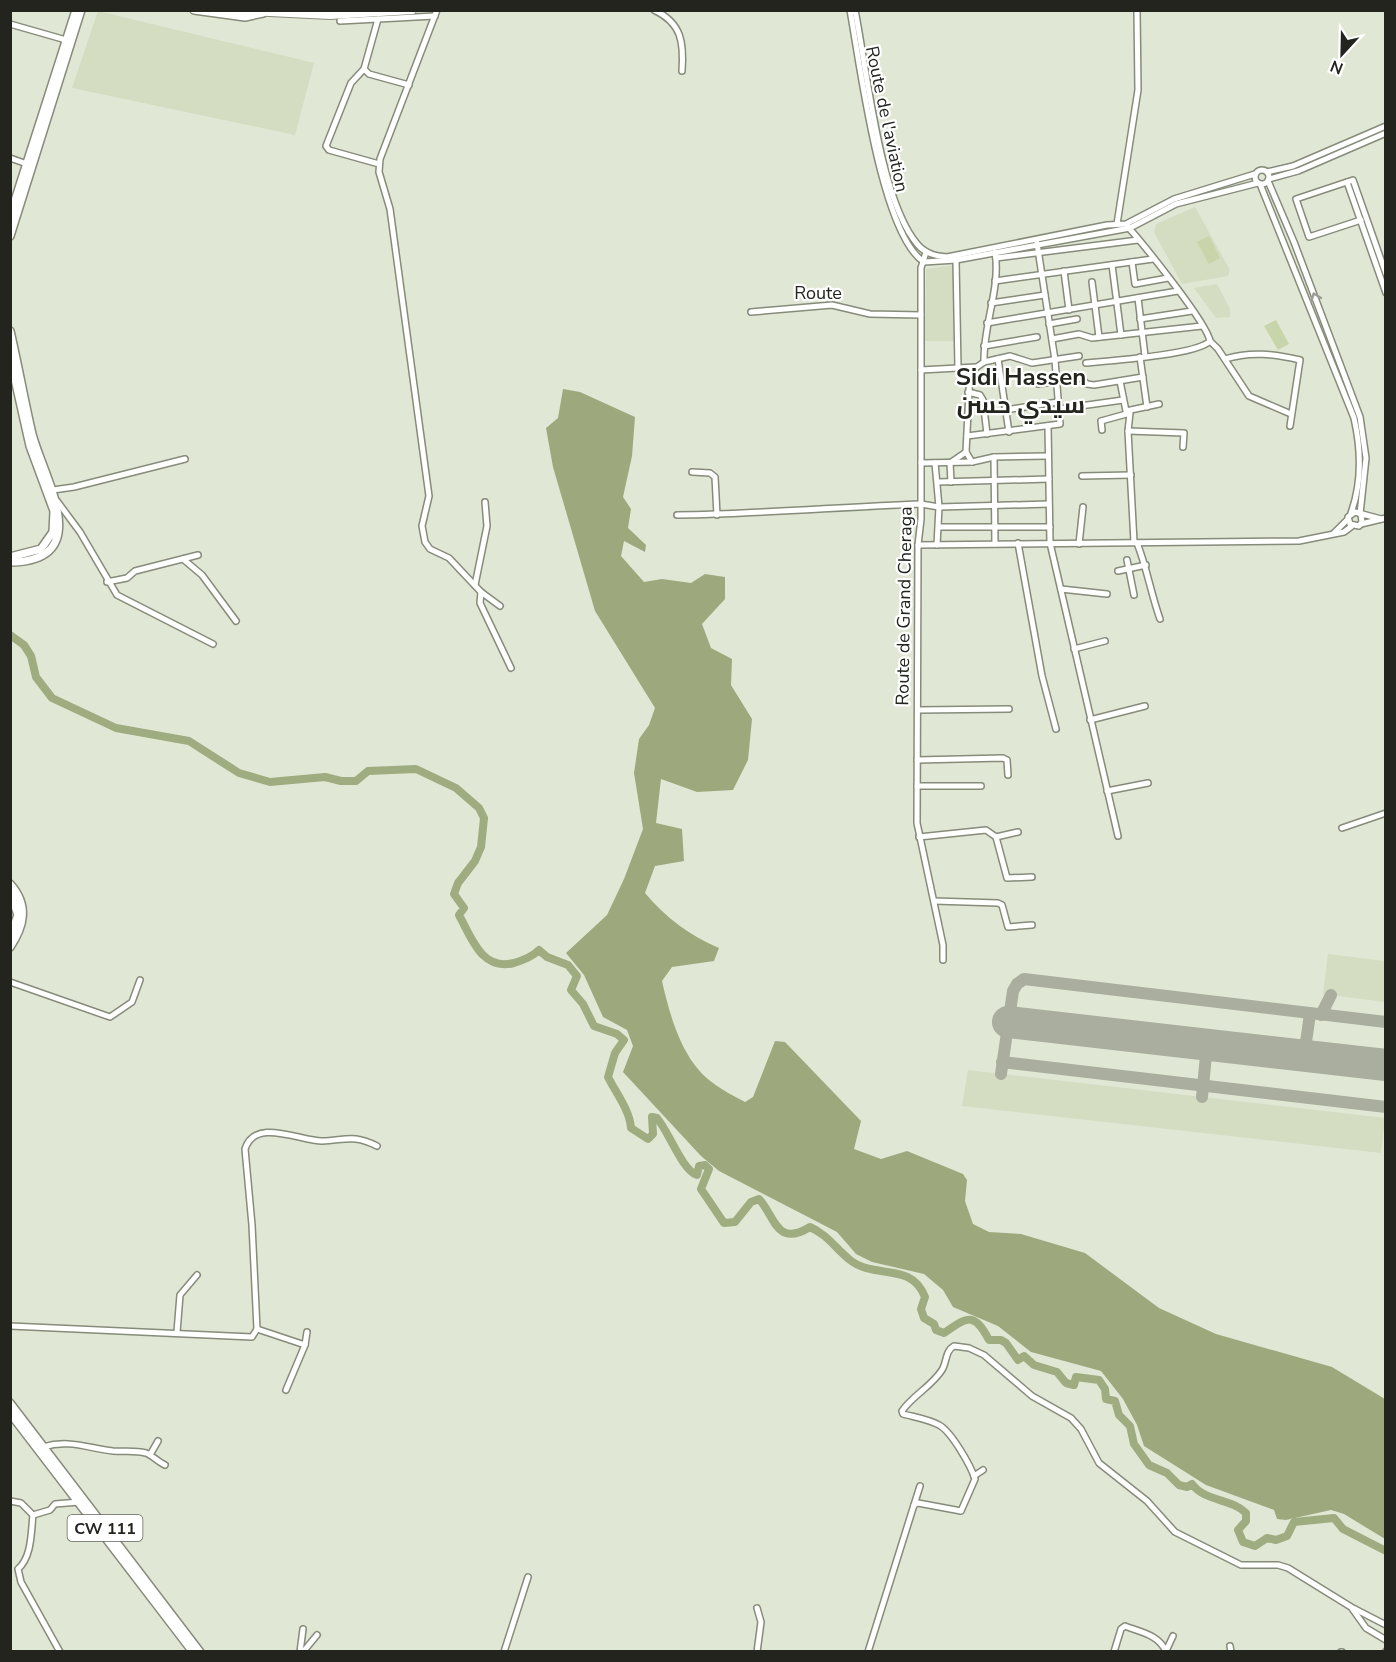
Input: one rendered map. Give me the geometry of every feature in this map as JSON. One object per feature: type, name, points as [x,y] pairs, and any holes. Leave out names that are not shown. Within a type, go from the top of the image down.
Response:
[{"type":"highway","points":[[230,10],[352,15],[412,10]]},
{"type":"main road","points":[[10,216],[76,10]]},
{"type":"main road","points":[[10,236],[83,10]]},
{"type":"main road","points":[[194,10],[245,17],[264,13]]},
{"type":"main road","points":[[10,331],[33,435],[54,489],[60,525],[57,537],[48,550],[35,559],[10,562]]},
{"type":"main road","points":[[10,357],[30,446],[55,517],[53,532],[41,549],[10,557]]},
{"type":"main road","points":[[10,884],[18,895],[23,916],[21,928],[10,948]]},
{"type":"main road","points":[[10,892],[18,910],[16,924],[10,936]]},
{"type":"main road","name":"CW 111","points":[[10,1403],[200,1652]]},
{"type":"main road","name":"CW 111","points":[[10,1413],[193,1652]]},
{"type":"street","points":[[654,10],[669,17],[679,32],[683,55],[682,71]]},
{"type":"street","name":"Route de l'aviation","points":[[850,10],[883,184],[892,210],[922,261]]},
{"type":"street","points":[[855,10],[888,183],[914,240],[926,252],[947,257],[1128,226],[1176,204],[1259,184],[1268,177],[1386,126]]},
{"type":"street","points":[[1117,224],[1138,90],[1137,10]]},
{"type":"street","points":[[340,21],[436,13],[379,165],[390,209],[429,496],[422,526],[425,542],[430,549],[449,558],[481,592],[500,606]]},
{"type":"street","points":[[378,19],[364,69],[351,83],[326,146],[329,150],[379,165]]},
{"type":"street","points":[[10,24],[66,40]]},
{"type":"street","points":[[364,69],[369,74],[409,85]]},
{"type":"street","points":[[1268,177],[1298,171],[1386,133]]},
{"type":"street","points":[[10,158],[27,164]]},
{"type":"street","points":[[996,255],[1036,241],[1117,224],[1128,226],[1173,199],[1255,174],[1261,170],[1268,177],[1294,242],[1362,425],[1366,467],[1361,524]]},
{"type":"street","points":[[1255,174],[1354,418],[1359,467],[1351,513],[1333,534]]},
{"type":"street","points":[[1350,181],[1386,293]]},
{"type":"street","points":[[1350,181],[1296,199],[1309,237],[1361,220]]},
{"type":"street","points":[[1350,181],[1386,274]]},
{"type":"street","points":[[1128,226],[1192,310],[1210,341],[1225,359],[1249,396],[1292,414]]},
{"type":"street","points":[[922,261],[930,263],[1138,240]]},
{"type":"street","points":[[967,436],[1060,424],[1055,360],[1036,241]]},
{"type":"street","name":"Route de Grand Cheraga","points":[[926,252],[922,261],[921,315],[917,786],[919,837],[943,945],[943,960]]},
{"type":"street","points":[[984,362],[996,255]]},
{"type":"street","points":[[994,281],[1153,259]]},
{"type":"street","points":[[956,260],[958,368]]},
{"type":"street","points":[[1132,262],[1135,284],[1168,278]]},
{"type":"street","points":[[1112,265],[1121,335]]},
{"type":"street","points":[[1064,271],[1069,310]]},
{"type":"street","points":[[1092,282],[1099,337]]},
{"type":"street","points":[[987,323],[1178,291]]},
{"type":"street","points":[[991,303],[1045,295]]},
{"type":"street","points":[[1138,298],[1147,406]]},
{"type":"street","name":"Route","points":[[751,312],[832,305],[870,314],[921,315]]},
{"type":"street","points":[[1140,319],[1192,310]]},
{"type":"street","points":[[1049,324],[1077,320]]},
{"type":"street","points":[[1052,339],[1079,334],[1099,337],[1202,326]]},
{"type":"street","points":[[984,346],[1036,337]]},
{"type":"street","points":[[1086,363],[1199,348],[1210,341]]},
{"type":"street","points":[[1225,359],[1241,354],[1258,354],[1300,360],[1290,426]]},
{"type":"street","points":[[972,462],[966,452],[970,372],[984,362],[1010,357],[1032,363],[1079,356]]},
{"type":"street","points":[[998,359],[1009,432]]},
{"type":"street","points":[[921,370],[976,367]]},
{"type":"street","points":[[1038,384],[1081,378],[1087,384],[1094,385],[1143,377]]},
{"type":"street","points":[[1120,381],[1126,411],[1159,404]]},
{"type":"street","points":[[968,392],[980,395],[987,435]]},
{"type":"street","points":[[1059,409],[1123,400]]},
{"type":"street","points":[[1005,410],[1058,402]]},
{"type":"street","points":[[1102,430],[1101,421],[1130,413],[1128,431],[1136,542],[1146,565],[1151,594],[1160,619]]},
{"type":"street","points":[[1047,426],[1050,543],[1118,836]]},
{"type":"street","points":[[1128,431],[1184,433],[1183,447]]},
{"type":"street","points":[[950,463],[966,452]]},
{"type":"street","points":[[921,463],[972,462],[993,457],[1048,456]]},
{"type":"street","points":[[993,457],[995,544]]},
{"type":"street","points":[[54,489],[74,488],[185,459]]},
{"type":"street","points":[[935,463],[939,507],[937,545]]},
{"type":"street","points":[[950,463],[951,482]]},
{"type":"street","points":[[692,472],[710,473],[715,477],[717,514]]},
{"type":"street","points":[[1082,476],[1131,475]]},
{"type":"street","points":[[938,482],[1049,480]]},
{"type":"street","points":[[57,501],[88,545],[114,592],[125,600],[213,644]]},
{"type":"street","points":[[475,585],[487,526],[485,502]]},
{"type":"street","points":[[677,515],[921,504],[939,507],[1049,504]]},
{"type":"street","points":[[1079,544],[1083,507]]},
{"type":"street","points":[[1351,513],[1383,518]]},
{"type":"street","points":[[918,545],[1299,541],[1347,531],[1352,526],[1383,518]]},
{"type":"street","points":[[1348,519],[1352,526]]},
{"type":"street","points":[[60,525],[71,521]]},
{"type":"street","points":[[939,527],[1050,527]]},
{"type":"street","points":[[1018,543],[1042,676],[1056,729]]},
{"type":"street","points":[[107,582],[198,555]]},
{"type":"street","points":[[183,559],[202,575],[236,621]]},
{"type":"street","points":[[1127,560],[1134,595]]},
{"type":"street","points":[[1118,571],[1146,565]]},
{"type":"street","points":[[1061,589],[1107,594]]},
{"type":"street","points":[[481,592],[480,603],[511,668]]},
{"type":"street","points":[[1074,648],[1105,641]]},
{"type":"street","points":[[1090,720],[1145,706]]},
{"type":"street","points":[[918,710],[1009,709]]},
{"type":"street","points":[[917,760],[1003,758],[1007,760],[1008,775]]},
{"type":"street","points":[[1107,790],[1148,783]]},
{"type":"street","points":[[917,786],[981,786]]},
{"type":"street","points":[[1342,828],[1386,813]]},
{"type":"street","points":[[919,837],[986,830],[996,837],[1007,878],[1032,877]]},
{"type":"street","points":[[996,837],[1018,832]]},
{"type":"street","points":[[934,901],[998,903],[1002,905],[1008,927],[1032,926]]},
{"type":"street","points":[[10,982],[110,1017],[134,999],[140,980]]},
{"type":"street","points":[[10,1326],[252,1337],[257,1329],[252,1225],[245,1149],[247,1142],[255,1135],[264,1133],[292,1134],[321,1141],[362,1138],[377,1146]]},
{"type":"street","points":[[177,1332],[180,1295],[197,1275]]},
{"type":"street","points":[[257,1329],[305,1345]]},
{"type":"street","points":[[286,1390],[305,1345],[307,1332]]},
{"type":"street","points":[[974,1476],[960,1449],[943,1428],[903,1414],[902,1411],[909,1401],[933,1382],[944,1367],[949,1349],[954,1346],[984,1355],[1032,1396],[1071,1418],[1081,1429],[1099,1463],[1147,1501],[1175,1532],[1241,1565],[1284,1566],[1351,1607],[1386,1625]]},
{"type":"street","points":[[150,1455],[158,1441]]},
{"type":"street","points":[[44,1447],[72,1442],[113,1451],[132,1449],[150,1455],[154,1460],[165,1465]]},
{"type":"street","points":[[914,1505],[918,1503],[961,1511],[974,1476],[983,1470]]},
{"type":"street","points":[[868,1652],[920,1486]]},
{"type":"street","points":[[10,1501],[21,1503],[33,1515]]},
{"type":"street","points":[[33,1515],[50,1510],[55,1504],[79,1503]]},
{"type":"street","points":[[33,1515],[28,1551],[18,1575],[60,1652]]},
{"type":"street","points":[[504,1652],[528,1577]]},
{"type":"street","points":[[1351,1607],[1366,1628],[1386,1640]]},
{"type":"street","points":[[757,1608],[761,1622],[757,1652]]},
{"type":"street","points":[[1114,1652],[1121,1629],[1125,1626],[1154,1637],[1164,1645],[1166,1651]]},
{"type":"street","points":[[301,1652],[303,1629]]},
{"type":"street","points":[[301,1652],[317,1635]]},
{"type":"street","points":[[1166,1651],[1173,1636]]},
{"type":"shaded area","points":[[98,11],[314,63],[295,135],[72,88]]},
{"type":"shaded area","points":[[1195,207],[1230,270],[1228,276],[1182,284],[1154,232],[1156,224]]},
{"type":"shaded area","points":[[1209,236],[1220,258],[1209,264],[1197,242]]},
{"type":"shaded area","points":[[956,265],[956,341],[925,341],[926,269]]},
{"type":"shaded area","points":[[1217,284],[1230,309],[1230,317],[1216,318],[1194,288]]},
{"type":"shaded area","points":[[1276,320],[1289,344],[1278,350],[1264,326]]},
{"type":"shaded area","points":[[1328,954],[1385,961],[1385,1002],[1323,994]]},
{"type":"shaded area","points":[[968,1070],[1385,1118],[1381,1153],[962,1106]]},
{"type":"green space","points":[[563,389],[580,392],[635,417],[632,456],[623,497],[631,509],[628,528],[646,545],[645,552],[624,541],[621,556],[644,582],[662,579],[691,583],[705,574],[725,577],[725,599],[702,624],[711,648],[732,659],[731,685],[752,719],[748,760],[733,790],[697,792],[661,779],[656,823],[682,829],[684,861],[655,866],[645,893],[679,925],[719,948],[714,961],[672,967],[662,981],[673,1023],[693,1063],[713,1083],[745,1102],[753,1097],[775,1041],[785,1042],[861,1121],[854,1149],[881,1159],[907,1151],[963,1174],[967,1180],[965,1201],[973,1224],[989,1232],[1021,1234],[1085,1253],[1159,1308],[1216,1334],[1332,1367],[1385,1399],[1385,1539],[1344,1514],[1331,1510],[1286,1520],[1277,1519],[1274,1510],[1206,1485],[1144,1446],[1137,1425],[1123,1399],[1101,1371],[1031,1352],[998,1326],[953,1307],[943,1290],[924,1274],[872,1262],[856,1254],[837,1232],[719,1171],[701,1156],[623,1072],[633,1046],[627,1030],[603,1017],[584,975],[566,953],[607,915],[643,829],[634,773],[639,739],[649,725],[655,708],[595,611],[553,467],[546,428],[558,418]]},
{"type":"waterway","points":[[10,635],[24,645],[31,656],[36,677],[52,698],[116,728],[189,741],[239,773],[270,782],[325,777],[341,781],[356,781],[368,771],[416,769],[456,788],[479,808],[484,818],[481,847],[475,861],[458,883],[454,894],[464,908],[459,915],[474,943],[486,958],[494,962],[514,963],[534,955],[539,950],[547,957],[568,965],[577,976],[571,990],[583,1004],[594,1026],[617,1034],[624,1040],[615,1053],[608,1077],[625,1109],[631,1128],[648,1139],[653,1134],[652,1117],[657,1118],[691,1172],[697,1175],[699,1166],[705,1165],[709,1169],[701,1189],[724,1223],[735,1222],[751,1202],[759,1199],[783,1232],[799,1233],[810,1227],[822,1234],[850,1260],[860,1266],[911,1279],[919,1286],[925,1297],[921,1309],[924,1318],[934,1324],[936,1330],[944,1333],[959,1323],[974,1321],[979,1324],[989,1340],[1001,1340],[1006,1343],[1018,1360],[1024,1356],[1034,1365],[1057,1372],[1066,1383],[1074,1385],[1076,1377],[1099,1380],[1105,1389],[1106,1399],[1115,1401],[1119,1415],[1130,1426],[1134,1444],[1149,1465],[1167,1473],[1179,1485],[1187,1487],[1192,1484],[1204,1494],[1240,1508],[1246,1513],[1246,1521],[1238,1530],[1243,1542],[1255,1546],[1267,1538],[1276,1540],[1287,1536],[1294,1522],[1334,1518],[1343,1529],[1386,1551]]},
{"type":"taxiway","points":[[1001,1074],[1013,991],[1024,979],[1386,1022]]},
{"type":"taxiway","points":[[1321,1015],[1331,995]]},
{"type":"taxiway","points":[[1304,1056],[1310,1014]]},
{"type":"taxiway","points":[[1202,1097],[1207,1045]]},
{"type":"taxiway","points":[[1002,1062],[1386,1107]]},
{"type":"runway","points":[[1008,1022],[1386,1065]]},
{"type":"district","name":"Sidi Hassen سيدي حسن","points":[[1021,391]]}]
